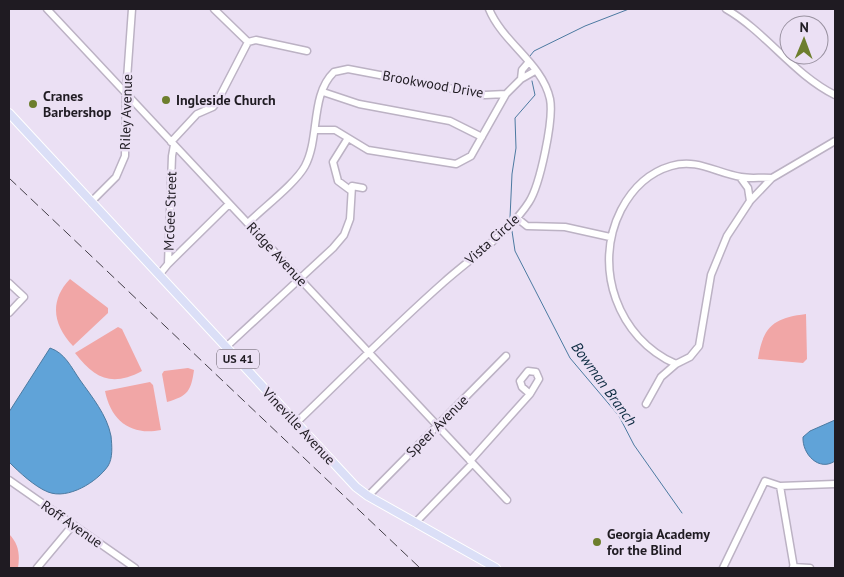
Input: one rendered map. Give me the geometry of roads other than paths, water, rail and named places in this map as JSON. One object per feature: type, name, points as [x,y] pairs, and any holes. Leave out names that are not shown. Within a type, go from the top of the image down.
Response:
[{"type":"main road","name":"Vineville Avenue","points":[[9,113],[346,477],[368,496],[496,568]]},
{"type":"street","name":"Ridge Avenue","points":[[47,9],[507,500]]},
{"type":"street","name":"Riley Avenue","points":[[91,202],[114,180],[126,154],[126,93],[132,9]]},
{"type":"street","points":[[214,9],[248,42]]},
{"type":"street","name":"Vista Circle","points":[[296,423],[442,283],[517,218],[537,187],[550,114],[547,91],[535,71],[495,20],[490,9]]},
{"type":"street","points":[[726,9],[743,21],[812,82],[835,95]]},
{"type":"street","points":[[173,144],[197,114],[213,107],[217,102],[248,42],[256,40],[307,51]]},
{"type":"street","points":[[521,79],[522,70],[528,63]]},
{"type":"street","name":"Brookwood Drive","points":[[323,92],[328,77],[339,69],[485,95],[506,94]]},
{"type":"street","points":[[316,130],[336,130],[368,150],[456,164],[471,156],[506,94],[521,79],[535,71]]},
{"type":"street","points":[[248,223],[304,167],[316,130],[323,92],[359,104],[450,121],[482,137]]},
{"type":"street","points":[[348,138],[333,162],[338,180],[350,190]]},
{"type":"street","points":[[646,404],[661,377],[676,364],[690,357],[699,346],[711,275],[727,236],[750,201],[772,178],[835,141]]},
{"type":"street","name":"McGee Street","points":[[159,275],[168,264],[173,144]]},
{"type":"street","points":[[676,364],[662,358],[638,336],[622,313],[613,294],[608,259],[610,236],[618,216],[634,189],[658,171],[671,166],[694,164],[740,177],[772,178]]},
{"type":"street","points":[[740,177],[748,188],[750,201]]},
{"type":"street","points":[[226,347],[300,280],[344,235],[350,219],[350,190],[352,186],[363,188]]},
{"type":"street","points":[[168,264],[230,204]]},
{"type":"street","points":[[517,218],[527,226],[565,227],[610,236]]},
{"type":"street","points":[[9,283],[24,297],[9,313]]},
{"type":"street","name":"Speer Avenue","points":[[368,496],[506,356]]},
{"type":"street","points":[[415,523],[471,463],[530,394]]},
{"type":"street","name":"Roff Avenue","points":[[9,480],[135,568]]},
{"type":"street","points":[[723,568],[765,481],[780,486],[835,484]]},
{"type":"street","points":[[780,486],[794,568],[810,568]]},
{"type":"street","points":[[37,568],[73,525]]},
{"type":"water","points":[[50,348],[60,353],[71,365],[103,414],[111,436],[112,448],[108,466],[97,478],[73,492],[64,494],[43,490],[27,479],[9,462],[9,412]]},
{"type":"water","points":[[835,420],[835,461],[829,464],[818,463],[808,455],[803,443],[803,437],[810,431]]},
{"type":"waterway","name":"Bowman Branch","points":[[530,56],[534,51],[585,26],[629,9]]},
{"type":"waterway","name":"Bowman Branch","points":[[510,218],[512,174],[516,148],[515,118],[535,95],[532,81]]},
{"type":"waterway","name":"Bowman Branch","points":[[512,231],[515,251],[570,358],[619,416],[634,445],[682,513]]},
{"type":"railway","points":[[9,178],[420,568]]},
{"type":"place","name":"Ingleside Church","points":[[166,100]]},
{"type":"place","name":"Cranes Barbershop","points":[[33,104]]},
{"type":"place","name":"Georgia Academy for the Blind","points":[[597,542]]}]
